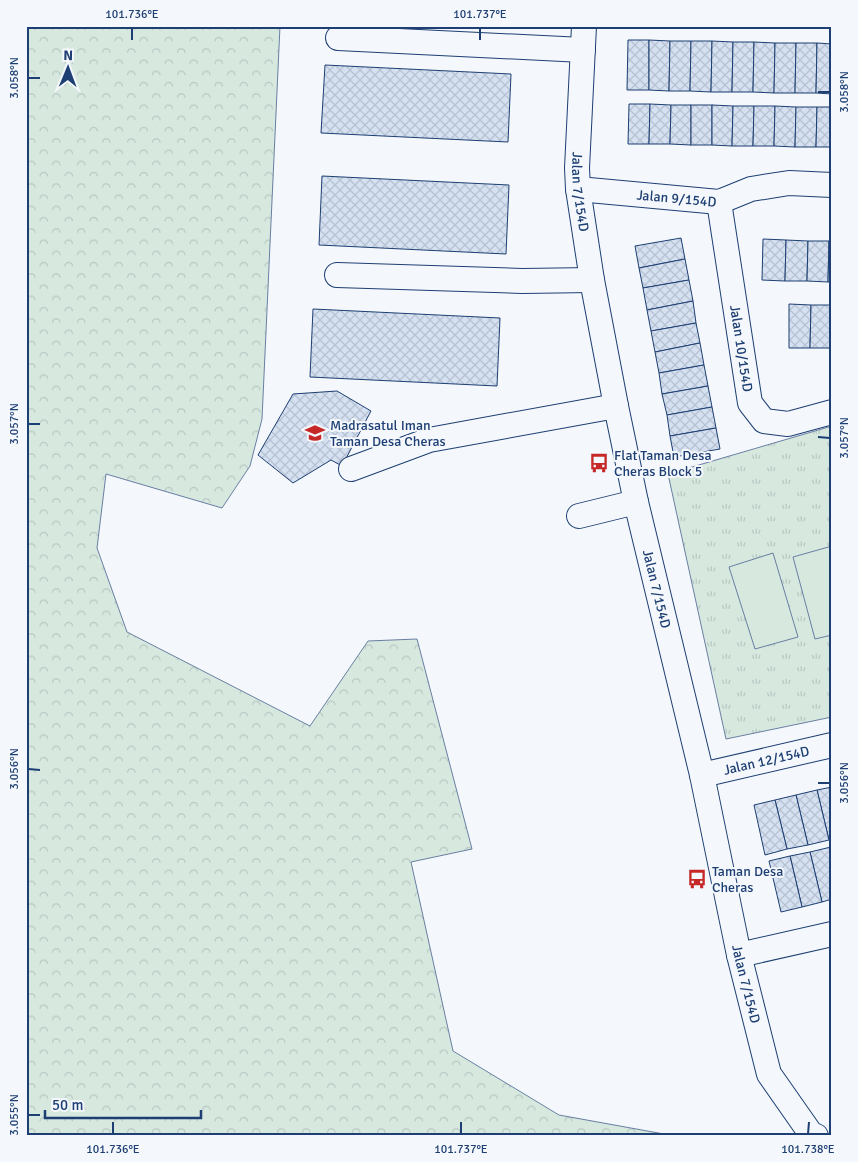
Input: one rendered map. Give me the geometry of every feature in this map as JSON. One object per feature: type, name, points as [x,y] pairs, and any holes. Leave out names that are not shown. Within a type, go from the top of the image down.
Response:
[{"type":"street","name":"Jalan 7/154D","points":[[584,26],[577,168],[578,190],[592,280],[616,406],[636,502],[702,775],[739,955],[769,1074],[814,1135]]},
{"type":"street","points":[[338,38],[583,50]]},
{"type":"street","name":"Jalan 9/154D","points":[[578,190],[719,202],[751,189],[789,184],[832,185]]},
{"type":"street","name":"Jalan 10/154D","points":[[719,202],[750,403],[764,421],[788,424],[832,412]]},
{"type":"street","points":[[337,275],[522,281],[592,280]]},
{"type":"street","points":[[351,469],[429,440],[616,406]]},
{"type":"street","points":[[579,516],[636,502]]},
{"type":"street","name":"Jalan 12/154D","points":[[702,775],[832,745]]},
{"type":"street","points":[[739,955],[832,934]]},
{"type":"green space","points":[[26,26],[280,26],[262,419],[250,466],[222,508],[106,474],[97,548],[127,632],[310,726],[368,641],[417,639],[472,849],[411,862],[453,1051],[559,1115],[675,1136],[26,1136]]},
{"type":"green space","points":[[832,426],[832,717],[726,739],[668,474]]},
{"type":"green space","points":[[832,546],[832,635],[815,639],[793,557]]},
{"type":"green space","points":[[773,553],[798,637],[755,649],[729,567]]},
{"type":"building","points":[[628,40],[649,40],[649,90],[627,90]]},
{"type":"building","points":[[649,40],[670,41],[669,91],[649,90]]},
{"type":"building","points":[[670,41],[691,41],[690,91],[669,91]]},
{"type":"building","points":[[691,41],[712,41],[711,92],[690,91]]},
{"type":"building","points":[[712,41],[733,42],[732,92],[711,92]]},
{"type":"building","points":[[733,42],[754,42],[753,92],[732,92]]},
{"type":"building","points":[[754,42],[775,43],[774,93],[753,92]]},
{"type":"building","points":[[775,43],[796,43],[795,93],[774,93]]},
{"type":"building","points":[[796,43],[817,43],[816,93],[795,93]]},
{"type":"building","points":[[817,43],[832,44],[832,94],[816,93]]},
{"type":"building","points":[[325,65],[511,74],[508,142],[321,133]]},
{"type":"building","points":[[629,104],[650,104],[649,144],[628,144]]},
{"type":"building","points":[[650,104],[671,105],[670,144],[649,144]]},
{"type":"building","points":[[671,105],[691,105],[691,145],[670,144]]},
{"type":"building","points":[[691,105],[712,105],[712,145],[691,145]]},
{"type":"building","points":[[712,105],[733,106],[732,146],[712,145]]},
{"type":"building","points":[[733,106],[754,106],[753,146],[732,146]]},
{"type":"building","points":[[754,106],[775,106],[774,146],[753,146]]},
{"type":"building","points":[[775,106],[796,107],[795,147],[774,146]]},
{"type":"building","points":[[796,107],[817,107],[816,147],[795,147]]},
{"type":"building","points":[[817,107],[832,107],[832,147],[816,147]]},
{"type":"building","points":[[322,176],[509,185],[506,254],[319,245]]},
{"type":"building","points":[[681,238],[685,259],[639,268],[635,246]]},
{"type":"building","points":[[763,239],[786,240],[785,281],[762,280]]},
{"type":"building","points":[[786,240],[808,241],[807,281],[785,281]]},
{"type":"building","points":[[808,241],[829,241],[828,282],[807,281]]},
{"type":"building","points":[[829,241],[832,241],[832,282],[828,282]]},
{"type":"building","points":[[685,259],[689,280],[643,288],[639,268]]},
{"type":"building","points":[[689,280],[693,301],[647,310],[643,288]]},
{"type":"building","points":[[693,301],[696,323],[651,331],[647,310]]},
{"type":"building","points":[[789,304],[811,305],[810,348],[789,348]]},
{"type":"building","points":[[811,305],[832,305],[831,348],[810,348]]},
{"type":"building","points":[[313,309],[500,318],[497,386],[310,377]]},
{"type":"building","points":[[696,323],[700,343],[655,352],[651,331]]},
{"type":"building","points":[[700,343],[704,365],[659,373],[655,352]]},
{"type":"building","points":[[704,365],[708,386],[662,394],[659,373]]},
{"type":"building","points":[[708,386],[712,407],[667,415],[662,394]]},
{"type":"building","name":"Madrasatul Iman Taman Desa Cheras","points":[[337,391],[371,411],[342,466],[331,460],[293,483],[258,455],[293,394]]},
{"type":"building","points":[[712,407],[716,428],[670,436],[667,415]]},
{"type":"building","points":[[716,428],[720,449],[674,457],[670,436]]},
{"type":"building","points":[[832,787],[832,839],[829,840],[817,790]]},
{"type":"building","points":[[817,790],[829,840],[808,845],[796,795]]},
{"type":"building","points":[[796,795],[808,845],[787,849],[775,800]]},
{"type":"building","points":[[775,800],[787,849],[765,855],[754,805]]},
{"type":"building","points":[[831,847],[832,899],[822,902],[810,852]]},
{"type":"building","points":[[810,852],[822,902],[802,907],[790,856]]},
{"type":"building","points":[[790,856],[802,907],[781,912],[769,861]]},
{"type":"place","name":"Madrasatul Iman Taman Desa Cheras","points":[[315,433]]},
{"type":"place","name":"Flat Taman Desa Cheras Block 5","points":[[599,463]]},
{"type":"place","name":"Taman Desa Cheras","points":[[697,879]]}]
